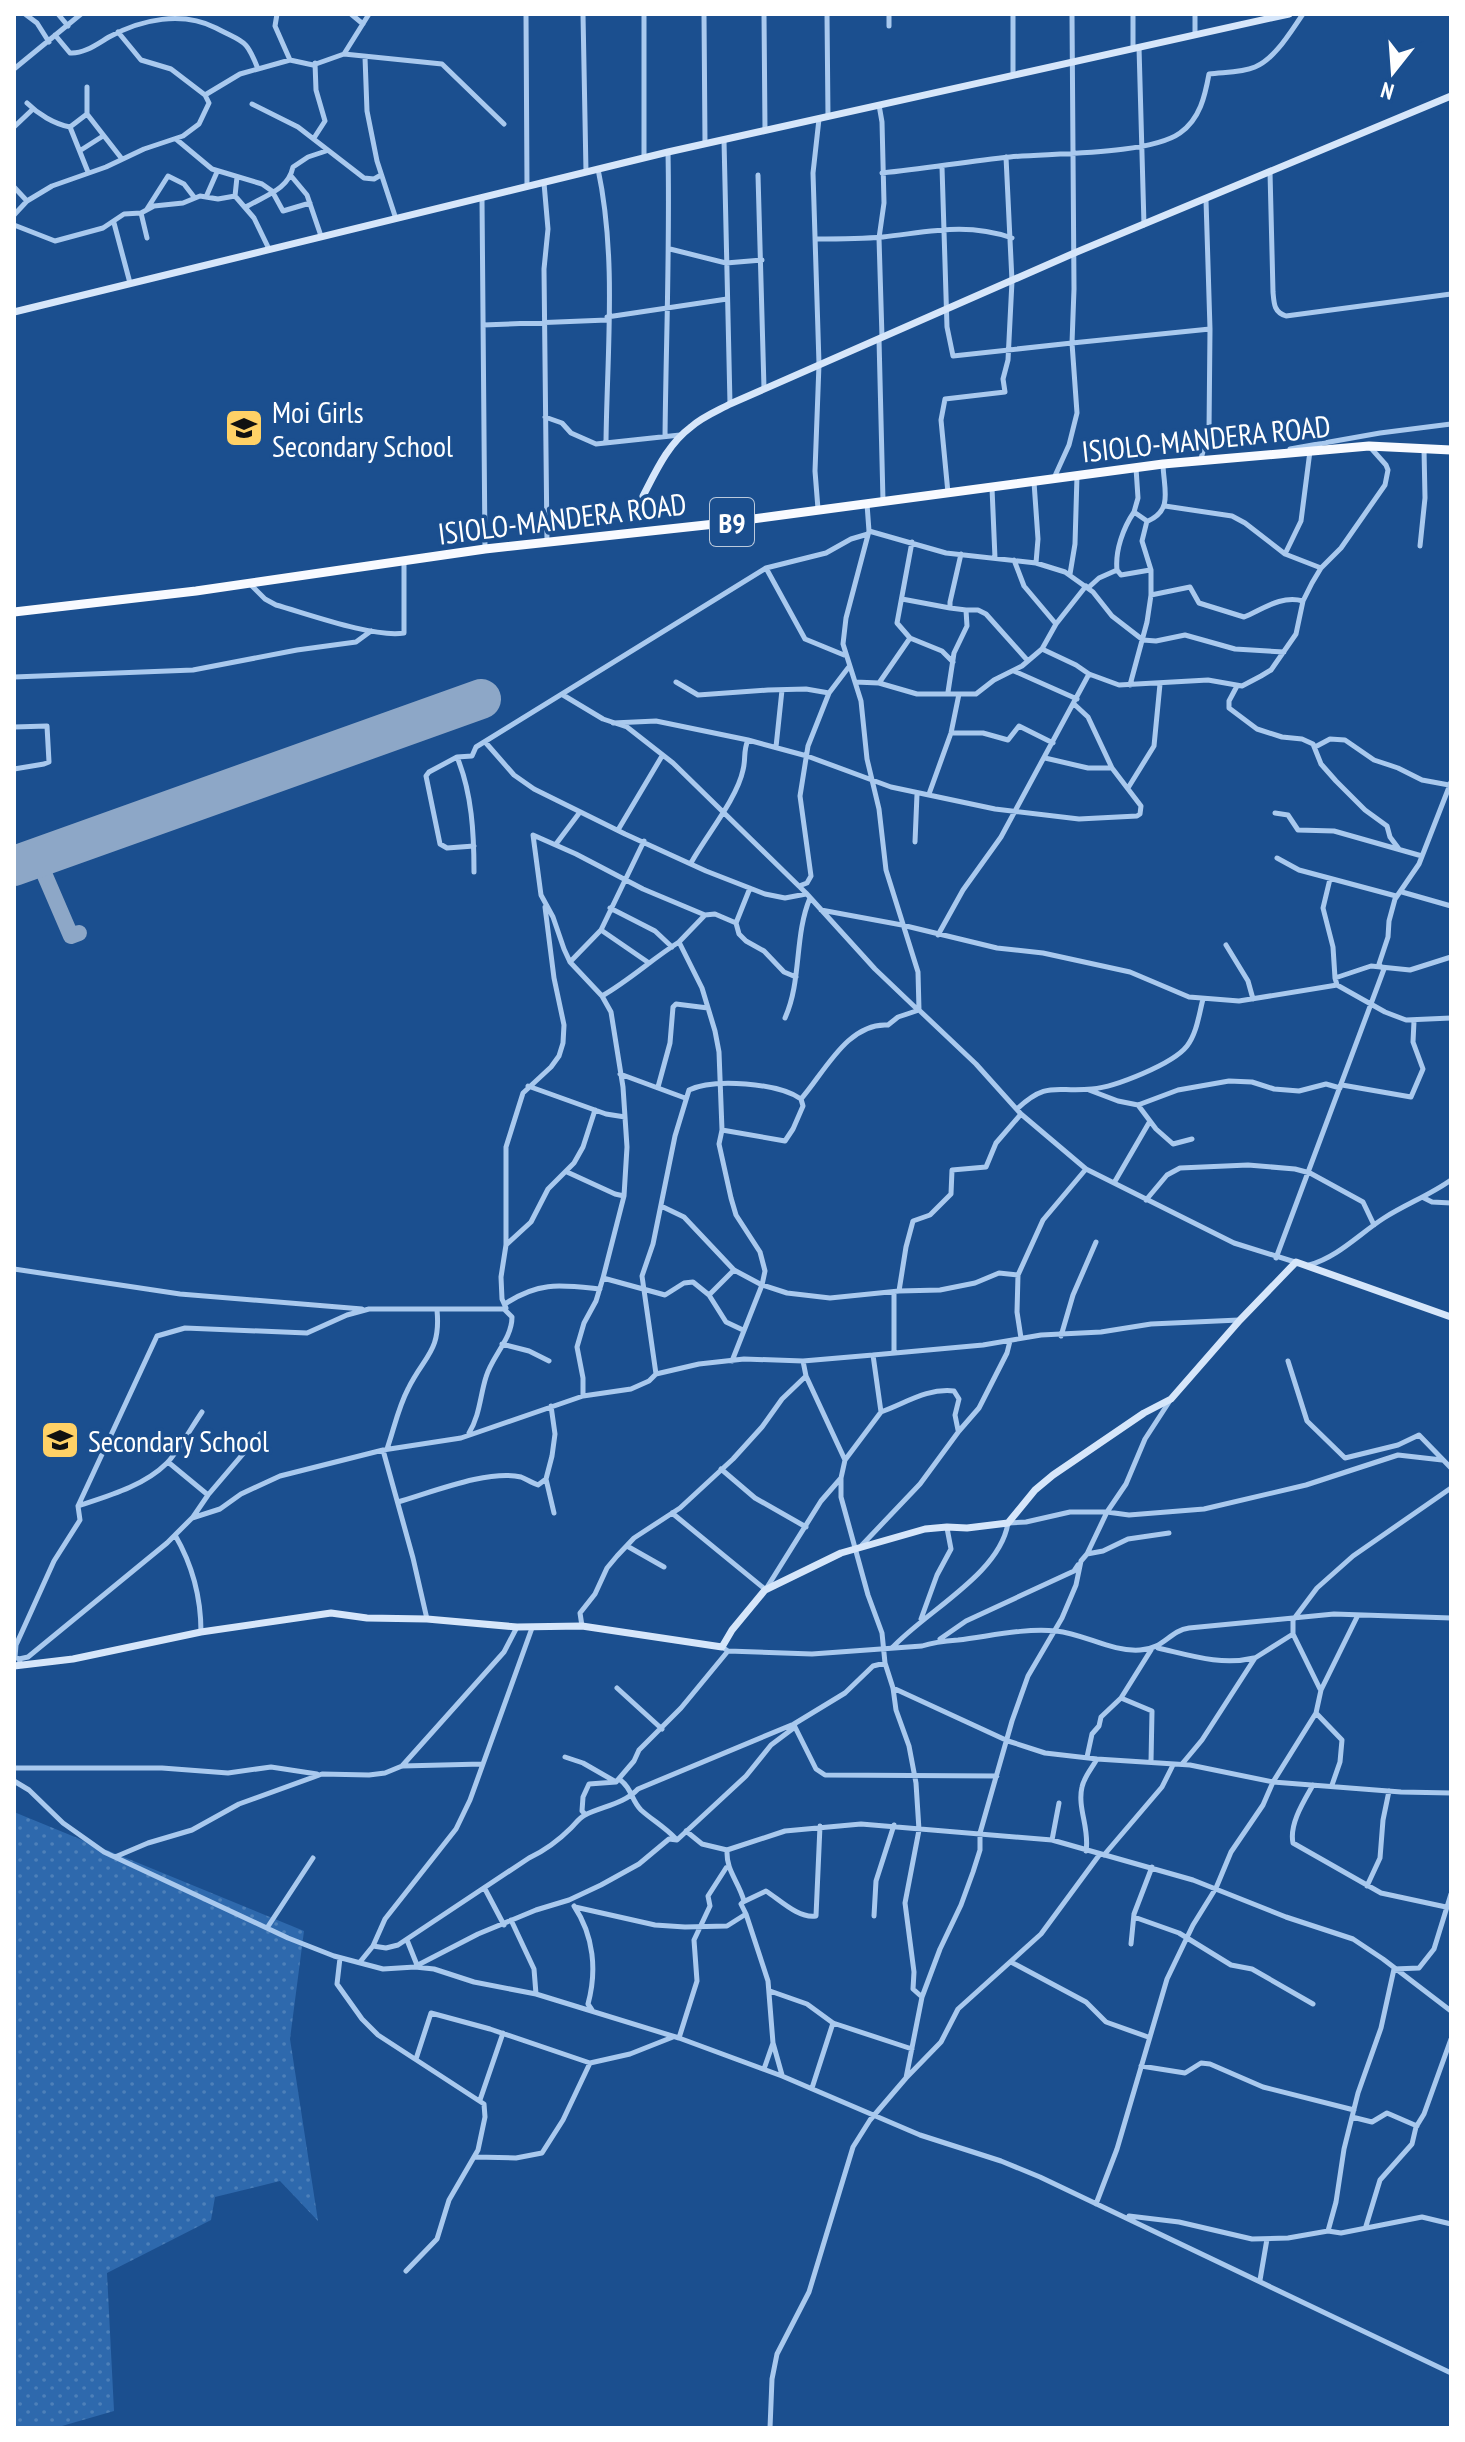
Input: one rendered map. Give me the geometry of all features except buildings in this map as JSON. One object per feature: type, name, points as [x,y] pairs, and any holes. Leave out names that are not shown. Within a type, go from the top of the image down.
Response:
[{"type":"highway","name":"ISIOLO-MANDERA ROAD","points":[[14,612],[196,591],[485,549],[948,494],[1163,464],[1369,446],[1451,450]]},
{"type":"main road","points":[[14,312],[705,143],[1195,36],[1259,17],[1289,14]]},
{"type":"main road","points":[[643,496],[668,451],[681,435],[730,404],[1072,254],[1451,96]]},
{"type":"main road","points":[[16,1664],[73,1659],[201,1632],[331,1613],[532,1628],[582,1626],[725,1649],[740,1619],[765,1590],[841,1553],[925,1529],[1008,1523],[1035,1490],[1053,1475],[1144,1413],[1171,1399],[1296,1262],[1451,1317]]},
{"type":"street","points":[[25,14],[37,23],[49,42]]},
{"type":"street","points":[[58,14],[68,26]]},
{"type":"street","points":[[14,69],[81,14]]},
{"type":"street","points":[[277,14],[275,26],[290,60]]},
{"type":"street","points":[[351,14],[363,24]]},
{"type":"street","points":[[344,54],[369,14]]},
{"type":"street","points":[[526,14],[527,188]]},
{"type":"street","points":[[583,14],[586,173]]},
{"type":"street","points":[[644,14],[644,158]]},
{"type":"street","points":[[704,14],[705,143]]},
{"type":"street","points":[[764,14],[765,130]]},
{"type":"street","points":[[818,510],[815,471],[819,364],[813,173],[823,118],[827,14]]},
{"type":"street","points":[[889,14],[889,26]]},
{"type":"street","points":[[1013,14],[1013,75]]},
{"type":"street","points":[[1054,479],[1069,445],[1077,413],[1072,343],[1072,14]]},
{"type":"street","points":[[1133,14],[1144,225]]},
{"type":"street","points":[[1195,14],[1195,36]]},
{"type":"street","points":[[882,173],[1006,157],[1142,146],[1166,140],[1189,126],[1201,108],[1209,74],[1254,68],[1269,56],[1303,14]]},
{"type":"street","points":[[55,35],[70,53],[79,53],[118,32],[170,16],[200,21],[244,41],[258,69]]},
{"type":"street","points":[[14,215],[27,201],[52,186],[183,136],[199,124],[209,103],[205,95],[171,69],[141,60],[118,32]]},
{"type":"street","points":[[205,95],[240,74],[290,60],[313,65],[344,54],[442,64],[504,124]]},
{"type":"street","points":[[365,57],[366,101],[381,175],[396,219]]},
{"type":"street","points":[[314,138],[325,121],[316,90],[315,62]]},
{"type":"street","points":[[87,87],[87,114],[122,159]]},
{"type":"street","points":[[27,103],[58,124],[70,127]]},
{"type":"street","points":[[252,104],[314,138],[326,151],[364,178],[374,179],[381,175]]},
{"type":"street","points":[[879,105],[884,203],[879,238],[883,501]]},
{"type":"street","points":[[14,127],[33,109]]},
{"type":"street","points":[[70,127],[87,114]]},
{"type":"street","points":[[70,127],[88,172]]},
{"type":"street","points":[[81,150],[103,136]]},
{"type":"street","points":[[176,138],[195,157],[217,172],[256,181],[272,191],[283,211],[310,203]]},
{"type":"street","points":[[724,140],[730,404]]},
{"type":"street","points":[[246,207],[283,187],[292,177],[293,167],[308,157],[326,151]]},
{"type":"street","points":[[665,437],[666,309],[670,249],[668,152]]},
{"type":"street","points":[[948,494],[941,420],[945,399],[1005,392],[1003,379],[1012,281],[1006,157]]},
{"type":"street","points":[[942,167],[946,309],[953,356],[1210,329]]},
{"type":"street","points":[[598,169],[606,210],[606,442]]},
{"type":"street","points":[[1270,171],[1274,306],[1281,314],[1302,314],[1451,294]]},
{"type":"street","points":[[206,197],[217,172]]},
{"type":"street","points":[[758,175],[764,388]]},
{"type":"street","points":[[147,238],[144,212],[168,176],[184,184],[194,197]]},
{"type":"street","points":[[235,196],[237,177]]},
{"type":"street","points":[[292,177],[310,203],[321,236]]},
{"type":"street","points":[[544,183],[548,229],[544,269],[547,543]]},
{"type":"street","points":[[14,187],[27,201]]},
{"type":"street","points":[[14,225],[55,241],[96,231],[114,223],[124,214],[144,212],[154,206],[183,203],[194,197],[218,199],[235,196]]},
{"type":"street","points":[[235,196],[254,218],[269,249]]},
{"type":"street","points":[[482,199],[485,549]]},
{"type":"street","points":[[1200,462],[1209,431],[1206,200]]},
{"type":"street","points":[[114,223],[130,284]]},
{"type":"street","points":[[815,239],[879,238],[944,229],[980,228],[1012,238]]},
{"type":"street","points":[[670,249],[726,263],[762,260]]},
{"type":"street","points":[[483,325],[607,319],[727,299]]},
{"type":"street","points":[[545,417],[562,423],[571,433],[596,444],[681,435]]},
{"type":"street","points":[[1266,454],[1380,433],[1451,424]]},
{"type":"street","points":[[1042,649],[1107,682],[1130,685],[1208,680],[1237,686],[1271,670],[1296,634],[1303,601],[1321,568],[1341,548],[1385,485],[1386,465],[1369,446]]},
{"type":"street","points":[[1420,546],[1425,498],[1424,448]]},
{"type":"street","points":[[1285,554],[1301,521],[1310,450]]},
{"type":"street","points":[[1147,521],[1159,516],[1165,506],[1163,464]]},
{"type":"street","points":[[1136,468],[1138,498],[1123,535],[1117,570],[1121,575],[1151,570]]},
{"type":"street","points":[[1070,574],[1075,544],[1077,476]]},
{"type":"street","points":[[1034,482],[1038,539],[1036,563]]},
{"type":"street","points":[[992,487],[995,558]]},
{"type":"street","points":[[867,504],[868,533],[844,628],[845,655],[861,701],[867,759],[879,809],[886,870],[918,972],[919,1010]]},
{"type":"street","points":[[1165,506],[1232,516],[1285,554],[1321,568]]},
{"type":"street","points":[[1134,512],[1147,521]]},
{"type":"street","points":[[1130,685],[1143,640],[1151,595],[1151,570],[1142,541],[1147,521]]},
{"type":"street","points":[[474,846],[447,848],[440,844],[426,776],[429,772],[457,757],[472,756],[476,747],[766,568],[826,553],[868,533],[946,553],[1036,563],[1070,574],[1087,587],[1112,616],[1143,640],[1156,641],[1185,635],[1235,649],[1284,652]]},
{"type":"street","points":[[912,542],[896,620],[910,638],[942,651],[954,663]]},
{"type":"street","points":[[950,608],[949,596],[961,554]]},
{"type":"street","points":[[1014,560],[1024,586],[1056,624]]},
{"type":"street","points":[[248,582],[276,605],[371,631],[404,633],[404,561]]},
{"type":"street","points":[[766,568],[805,639],[845,655]]},
{"type":"street","points":[[855,682],[879,683],[917,694],[976,694],[994,680],[1014,671],[1042,649],[1056,624],[1087,587],[1117,570]]},
{"type":"street","points":[[1151,595],[1190,587],[1199,603],[1244,617],[1274,603],[1294,599],[1303,601]]},
{"type":"street","points":[[902,599],[978,610],[986,614],[1028,661]]},
{"type":"street","points":[[948,692],[954,653],[967,626],[966,610]]},
{"type":"street","points":[[14,677],[193,670],[356,642],[371,631]]},
{"type":"street","points":[[879,683],[910,638]]},
{"type":"street","points":[[799,886],[807,883],[811,876],[800,796],[808,746],[829,693],[849,667]]},
{"type":"street","points":[[613,723],[656,721],[748,740],[807,756],[917,794],[1014,811],[1079,819],[1140,814],[1141,806],[1112,768],[1088,717],[1076,702],[1014,671]]},
{"type":"street","points":[[938,935],[963,890],[1001,837],[1089,674]]},
{"type":"street","points":[[676,682],[698,695],[806,689],[829,693]]},
{"type":"street","points":[[1128,788],[1154,746],[1160,684]]},
{"type":"street","points":[[1237,686],[1229,708],[1257,729],[1302,739],[1315,747],[1321,764],[1365,810],[1387,826],[1399,849]]},
{"type":"street","points":[[776,747],[782,690]]},
{"type":"street","points":[[929,794],[951,733],[959,694]]},
{"type":"street","points":[[562,695],[613,723],[627,727],[662,756],[799,886],[875,969],[976,1064],[1019,1111],[1086,1169],[1234,1243],[1296,1262]]},
{"type":"street","points":[[14,727],[47,726],[49,760],[44,764],[14,769]]},
{"type":"street","points":[[951,733],[983,733],[1008,740],[1019,726],[1053,743]]},
{"type":"street","points":[[1315,747],[1330,739],[1345,740],[1374,760],[1422,780],[1450,784],[1416,871],[1399,894],[1389,921],[1388,937],[1379,964],[1383,968]]},
{"type":"street","points":[[691,863],[723,812],[744,769],[742,754],[748,740]]},
{"type":"street","points":[[486,743],[514,775],[534,789],[580,812],[750,888],[785,898],[808,896]]},
{"type":"street","points":[[618,830],[662,756]]},
{"type":"street","points":[[457,757],[466,779],[474,872]]},
{"type":"street","points":[[1045,758],[1088,768],[1112,768]]},
{"type":"street","points":[[915,842],[917,794]]},
{"type":"street","points":[[556,844],[580,812]]},
{"type":"street","points":[[1275,813],[1288,815],[1298,830],[1334,831],[1422,856]]},
{"type":"street","points":[[469,1434],[476,1421],[486,1376],[512,1324],[512,1317],[502,1299],[501,1277],[506,1245],[506,1147],[523,1093],[551,1067],[563,1043],[564,1025],[554,978],[545,905],[536,871],[533,835],[624,880],[705,915],[715,914],[736,923]]},
{"type":"street","points":[[570,962],[601,930],[644,841]]},
{"type":"street","points":[[1277,858],[1299,870],[1330,879],[1451,906]]},
{"type":"street","points":[[1330,879],[1323,908],[1333,947],[1336,981]]},
{"type":"street","points":[[750,888],[736,923],[739,934],[764,951],[784,972],[796,977]]},
{"type":"street","points":[[785,1018],[795,996],[799,943],[808,896]]},
{"type":"street","points":[[545,905],[553,917],[570,962],[602,996],[614,1021],[625,1117],[627,1158],[624,1196],[600,1289],[577,1347],[582,1367],[583,1396]]},
{"type":"street","points":[[610,908],[655,931],[672,947]]},
{"type":"street","points":[[821,910],[902,925],[997,948],[1043,953],[1130,972],[1189,997],[1203,999],[1253,999],[1336,981],[1363,968],[1410,970],[1451,957]]},
{"type":"street","points":[[602,996],[679,942],[705,915]]},
{"type":"street","points":[[601,930],[649,963]]},
{"type":"street","points":[[679,942],[702,988],[719,1052],[722,1130],[719,1144],[731,1198],[736,1215],[763,1260],[765,1271],[732,1361]]},
{"type":"street","points":[[1226,945],[1248,981],[1253,999]]},
{"type":"street","points":[[1276,1258],[1310,1173],[1383,968]]},
{"type":"street","points":[[1336,981],[1371,1004],[1414,1021],[1451,1018]]},
{"type":"street","points":[[894,1353],[897,1291],[913,1221],[930,1215],[951,1194],[952,1170],[986,1167],[996,1143],[1019,1111],[1044,1090],[1089,1090],[1113,1085],[1166,1062],[1185,1049],[1193,1037],[1203,999]]},
{"type":"street","points":[[658,1087],[670,1043],[673,1007],[676,1004],[708,1008]]},
{"type":"street","points":[[801,1099],[833,1056],[860,1032],[870,1026],[888,1025],[898,1017],[919,1010]]},
{"type":"street","points":[[1089,1090],[1138,1105],[1178,1090],[1229,1081],[1299,1091],[1326,1084],[1411,1097],[1423,1069],[1413,1042],[1414,1021]]},
{"type":"street","points":[[620,1074],[685,1098]]},
{"type":"street","points":[[656,1374],[650,1322],[641,1287],[642,1276],[653,1244],[685,1098],[691,1088],[718,1084],[762,1087],[801,1099]]},
{"type":"street","points":[[528,1086],[595,1110],[625,1117]]},
{"type":"street","points":[[722,1130],[785,1141],[803,1106],[801,1099]]},
{"type":"street","points":[[1138,1105],[1173,1144],[1192,1139]]},
{"type":"street","points":[[506,1245],[534,1218],[548,1189],[566,1172],[583,1147],[595,1110]]},
{"type":"street","points":[[1114,1183],[1150,1121]]},
{"type":"street","points":[[1146,1200],[1167,1175],[1180,1168],[1248,1165],[1310,1173],[1363,1202],[1374,1225]]},
{"type":"street","points":[[1021,1338],[1017,1312],[1018,1275],[1043,1220],[1086,1169]]},
{"type":"street","points":[[566,1172],[624,1196]]},
{"type":"street","points":[[1308,1265],[1324,1261],[1374,1225],[1451,1180]]},
{"type":"street","points":[[1423,1197],[1432,1202],[1451,1203]]},
{"type":"street","points":[[661,1206],[684,1217],[734,1270],[762,1285],[787,1293],[830,1298],[951,1289],[999,1273],[1018,1275]]},
{"type":"street","points":[[1061,1336],[1073,1295],[1096,1242]]},
{"type":"street","points":[[14,1269],[144,1290],[369,1309],[437,1310],[504,1306],[533,1288],[559,1285],[600,1289]]},
{"type":"street","points":[[709,1295],[734,1270]]},
{"type":"street","points":[[603,1278],[665,1295],[684,1283],[693,1282],[709,1295],[726,1322],[744,1330]]},
{"type":"street","points":[[260,1434],[175,1535],[16,1664],[16,1645],[54,1561],[80,1520],[78,1506],[157,1336],[171,1330],[193,1328],[307,1333],[369,1309]]},
{"type":"street","points":[[427,1619],[385,1450],[407,1390],[432,1351],[439,1332],[437,1310]]},
{"type":"street","points":[[192,1518],[220,1509],[241,1494],[280,1476],[385,1450],[461,1438],[583,1396],[631,1389],[649,1381],[656,1374],[699,1364],[803,1361],[1010,1341],[1041,1335],[1061,1336],[1151,1324],[1240,1320]]},
{"type":"street","points":[[855,1551],[920,1484],[979,1408],[1010,1341]]},
{"type":"street","points":[[502,1344],[529,1351],[549,1361]]},
{"type":"street","points":[[873,1355],[881,1412]]},
{"type":"street","points":[[803,1361],[806,1376],[845,1460]]},
{"type":"street","points":[[1288,1361],[1307,1421],[1345,1458],[1398,1445],[1419,1435],[1451,1468]]},
{"type":"street","points":[[582,1626],[580,1613],[595,1594],[607,1568],[634,1538],[672,1513],[733,1459],[782,1399],[806,1376]]},
{"type":"street","points":[[922,1997],[913,1988],[914,1972],[905,1903],[919,1830],[914,1774],[885,1663],[882,1633],[839,1491],[845,1460],[881,1412],[913,1400],[923,1392],[954,1391],[959,1399],[955,1415],[959,1431]]},
{"type":"street","points":[[938,1641],[966,1621],[1074,1571],[1087,1554],[1107,1512],[1126,1484],[1145,1439],[1171,1399]]},
{"type":"street","points":[[551,1406],[555,1434],[546,1479],[554,1513]]},
{"type":"street","points":[[78,1506],[146,1479],[168,1462],[202,1412]]},
{"type":"street","points":[[892,1648],[920,1620],[974,1578],[1006,1537],[1008,1523],[1070,1512],[1129,1515],[1204,1509],[1306,1485],[1398,1455],[1442,1460]]},
{"type":"street","points":[[168,1462],[208,1495]]},
{"type":"street","points":[[721,1469],[755,1498],[806,1527]]},
{"type":"street","points":[[398,1502],[454,1484],[488,1478],[521,1477],[538,1485],[546,1479]]},
{"type":"street","points":[[672,1513],[765,1590],[821,1501],[841,1478]]},
{"type":"street","points":[[1321,1690],[1293,1634],[1293,1620],[1307,1599],[1353,1556],[1451,1488]]},
{"type":"street","points":[[920,1620],[937,1575],[951,1549],[947,1527]]},
{"type":"street","points":[[1087,1554],[1103,1551],[1128,1539],[1169,1533]]},
{"type":"street","points":[[175,1535],[193,1574],[201,1609],[201,1632]]},
{"type":"street","points":[[627,1546],[664,1567]]},
{"type":"street","points":[[906,2078],[922,1997],[973,1872],[980,1850],[980,1833],[1028,1676],[1055,1631],[1076,1585],[1081,1561]]},
{"type":"street","points":[[1087,1757],[1092,1734],[1099,1726],[1101,1717],[1121,1698],[1154,1648],[1182,1629],[1334,1614],[1451,1618]]},
{"type":"street","points":[[1096,2204],[1117,2149],[1167,1979],[1216,1888],[1231,1852],[1263,1805],[1273,1782],[1316,1713],[1321,1690],[1358,1615]]},
{"type":"street","points":[[402,1766],[504,1652],[517,1627]]},
{"type":"street","points":[[360,1962],[373,1946],[385,1919],[456,1829],[470,1800],[532,1628]]},
{"type":"street","points":[[586,1814],[582,1806],[589,1784],[618,1781],[639,1750],[662,1729],[725,1649],[812,1654],[922,1646],[938,1641],[1018,1631],[1055,1631],[1116,1648],[1154,1648],[1240,1662],[1255,1658],[1293,1634]]},
{"type":"street","points":[[1181,1765],[1202,1740],[1255,1658]]},
{"type":"street","points":[[677,1840],[729,1793],[771,1745],[794,1725],[845,1693],[873,1666],[885,1663]]},
{"type":"street","points":[[617,1688],[662,1729]]},
{"type":"street","points":[[893,1688],[1008,1741],[1045,1753],[1181,1765],[1273,1782],[1451,1793]]},
{"type":"street","points":[[1121,1698],[1152,1711],[1151,1762]]},
{"type":"street","points":[[1316,1713],[1342,1740],[1340,1762],[1332,1785]]},
{"type":"street","points":[[373,1946],[391,1947],[407,1940],[529,1858],[545,1852],[586,1814],[633,1795],[638,1789],[674,1773],[794,1725]]},
{"type":"street","points":[[794,1725],[821,1774],[997,1776]]},
{"type":"street","points":[[565,1757],[583,1763],[629,1788],[639,1808],[677,1840]]},
{"type":"street","points":[[1086,1851],[1089,1836],[1081,1791],[1097,1759]]},
{"type":"street","points":[[14,1768],[162,1768],[228,1773],[271,1767],[322,1774],[375,1774],[402,1766],[482,1764]]},
{"type":"street","points":[[770,2428],[772,2379],[777,2354],[809,2292],[853,2147],[875,2115],[945,2037],[958,2009],[1041,1934],[1102,1854],[1162,1787],[1173,1765]]},
{"type":"street","points":[[115,1857],[192,1830],[239,1804],[322,1774]]},
{"type":"street","points":[[14,1781],[29,1790],[84,1840],[115,1857],[267,1928],[340,1958],[383,1969],[427,1963],[466,1939],[569,1900],[639,1864],[669,1839],[677,1840]]},
{"type":"street","points":[[1313,1785],[1302,1803],[1292,1836],[1293,1843],[1367,1886],[1404,1900],[1446,1907]]},
{"type":"street","points":[[1367,1886],[1380,1858],[1389,1791]]},
{"type":"street","points":[[1052,1840],[1059,1803]]},
{"type":"street","points":[[686,1831],[702,1844],[727,1850],[785,1831],[820,1826],[894,1825],[919,1830],[1052,1840],[1216,1888],[1286,1917],[1353,1939],[1451,2011]]},
{"type":"street","points":[[874,1916],[876,1881],[894,1825]]},
{"type":"street","points":[[741,1904],[766,1891],[802,1914],[816,1916],[820,1826]]},
{"type":"street","points":[[677,2037],[697,1981],[694,1942],[710,1906],[708,1896],[726,1867],[727,1850]]},
{"type":"street","points":[[267,1928],[313,1858]]},
{"type":"street","points":[[726,1867],[741,1889],[744,1901],[741,1904]]},
{"type":"street","points":[[1131,1944],[1138,1901],[1152,1867]]},
{"type":"street","points":[[485,1889],[504,1925]]},
{"type":"street","points":[[1394,1969],[1419,1968],[1424,1963],[1434,1949],[1451,1894]]},
{"type":"street","points":[[569,1900],[585,1927],[594,1962],[588,2004],[593,2011]]},
{"type":"street","points":[[741,1904],[763,1959],[770,1991],[773,2043],[782,2076]]},
{"type":"street","points":[[575,1907],[655,1925],[701,1927],[727,1926],[746,1914]]},
{"type":"street","points":[[1134,1917],[1187,1938],[1235,1967],[1252,1969],[1313,2004]]},
{"type":"street","points":[[511,1920],[534,1969],[536,1994]]},
{"type":"street","points":[[407,1940],[416,1966]]},
{"type":"street","points":[[340,1958],[337,1984],[378,2035],[484,2104],[485,2117],[475,2157],[449,2200],[437,2239],[406,2271]]},
{"type":"street","points":[[1011,1962],[1086,2002],[1106,2022],[1148,2037]]},
{"type":"street","points":[[416,1966],[474,1982],[536,1994],[677,2037],[812,2088],[940,2143],[1010,2165],[1260,2280],[1451,2373]]},
{"type":"street","points":[[1328,2231],[1353,2114],[1381,2028],[1394,1969]]},
{"type":"street","points":[[770,1991],[807,2004],[833,2023],[912,2049]]},
{"type":"street","points":[[416,2059],[431,2013],[503,2033],[590,2063],[630,2054],[677,2037]]},
{"type":"street","points":[[812,2088],[833,2023]]},
{"type":"street","points":[[480,2100],[503,2033]]},
{"type":"street","points":[[1366,2226],[1380,2180],[1409,2149],[1451,2039]]},
{"type":"street","points":[[764,2069],[773,2043]]},
{"type":"street","points":[[475,2157],[516,2158],[542,2153],[563,2120],[590,2063]]},
{"type":"street","points":[[1141,2066],[1185,2073],[1201,2063],[1210,2064],[1263,2087],[1372,2122],[1382,2113],[1388,2113],[1417,2126]]},
{"type":"street","points":[[1124,2216],[1179,2222],[1252,2239],[1328,2231],[1341,2233],[1422,2217],[1451,2224]]},
{"type":"street","points":[[1260,2280],[1267,2239]]},
{"type":"shaded area","points":[[14,1812],[304,1931],[290,2039],[318,2221],[280,2181],[215,2197],[211,2220],[107,2273],[114,2411],[55,2428],[14,2428]]},
{"type":"taxiway","points":[[37,857],[71,936],[79,933]]},
{"type":"runway","points":[[14,866],[481,699]]},
{"type":"place","name":"Moi Girls Secondary School","points":[[244,428]]},
{"type":"place","name":"Secondary School","points":[[60,1440]]}]
